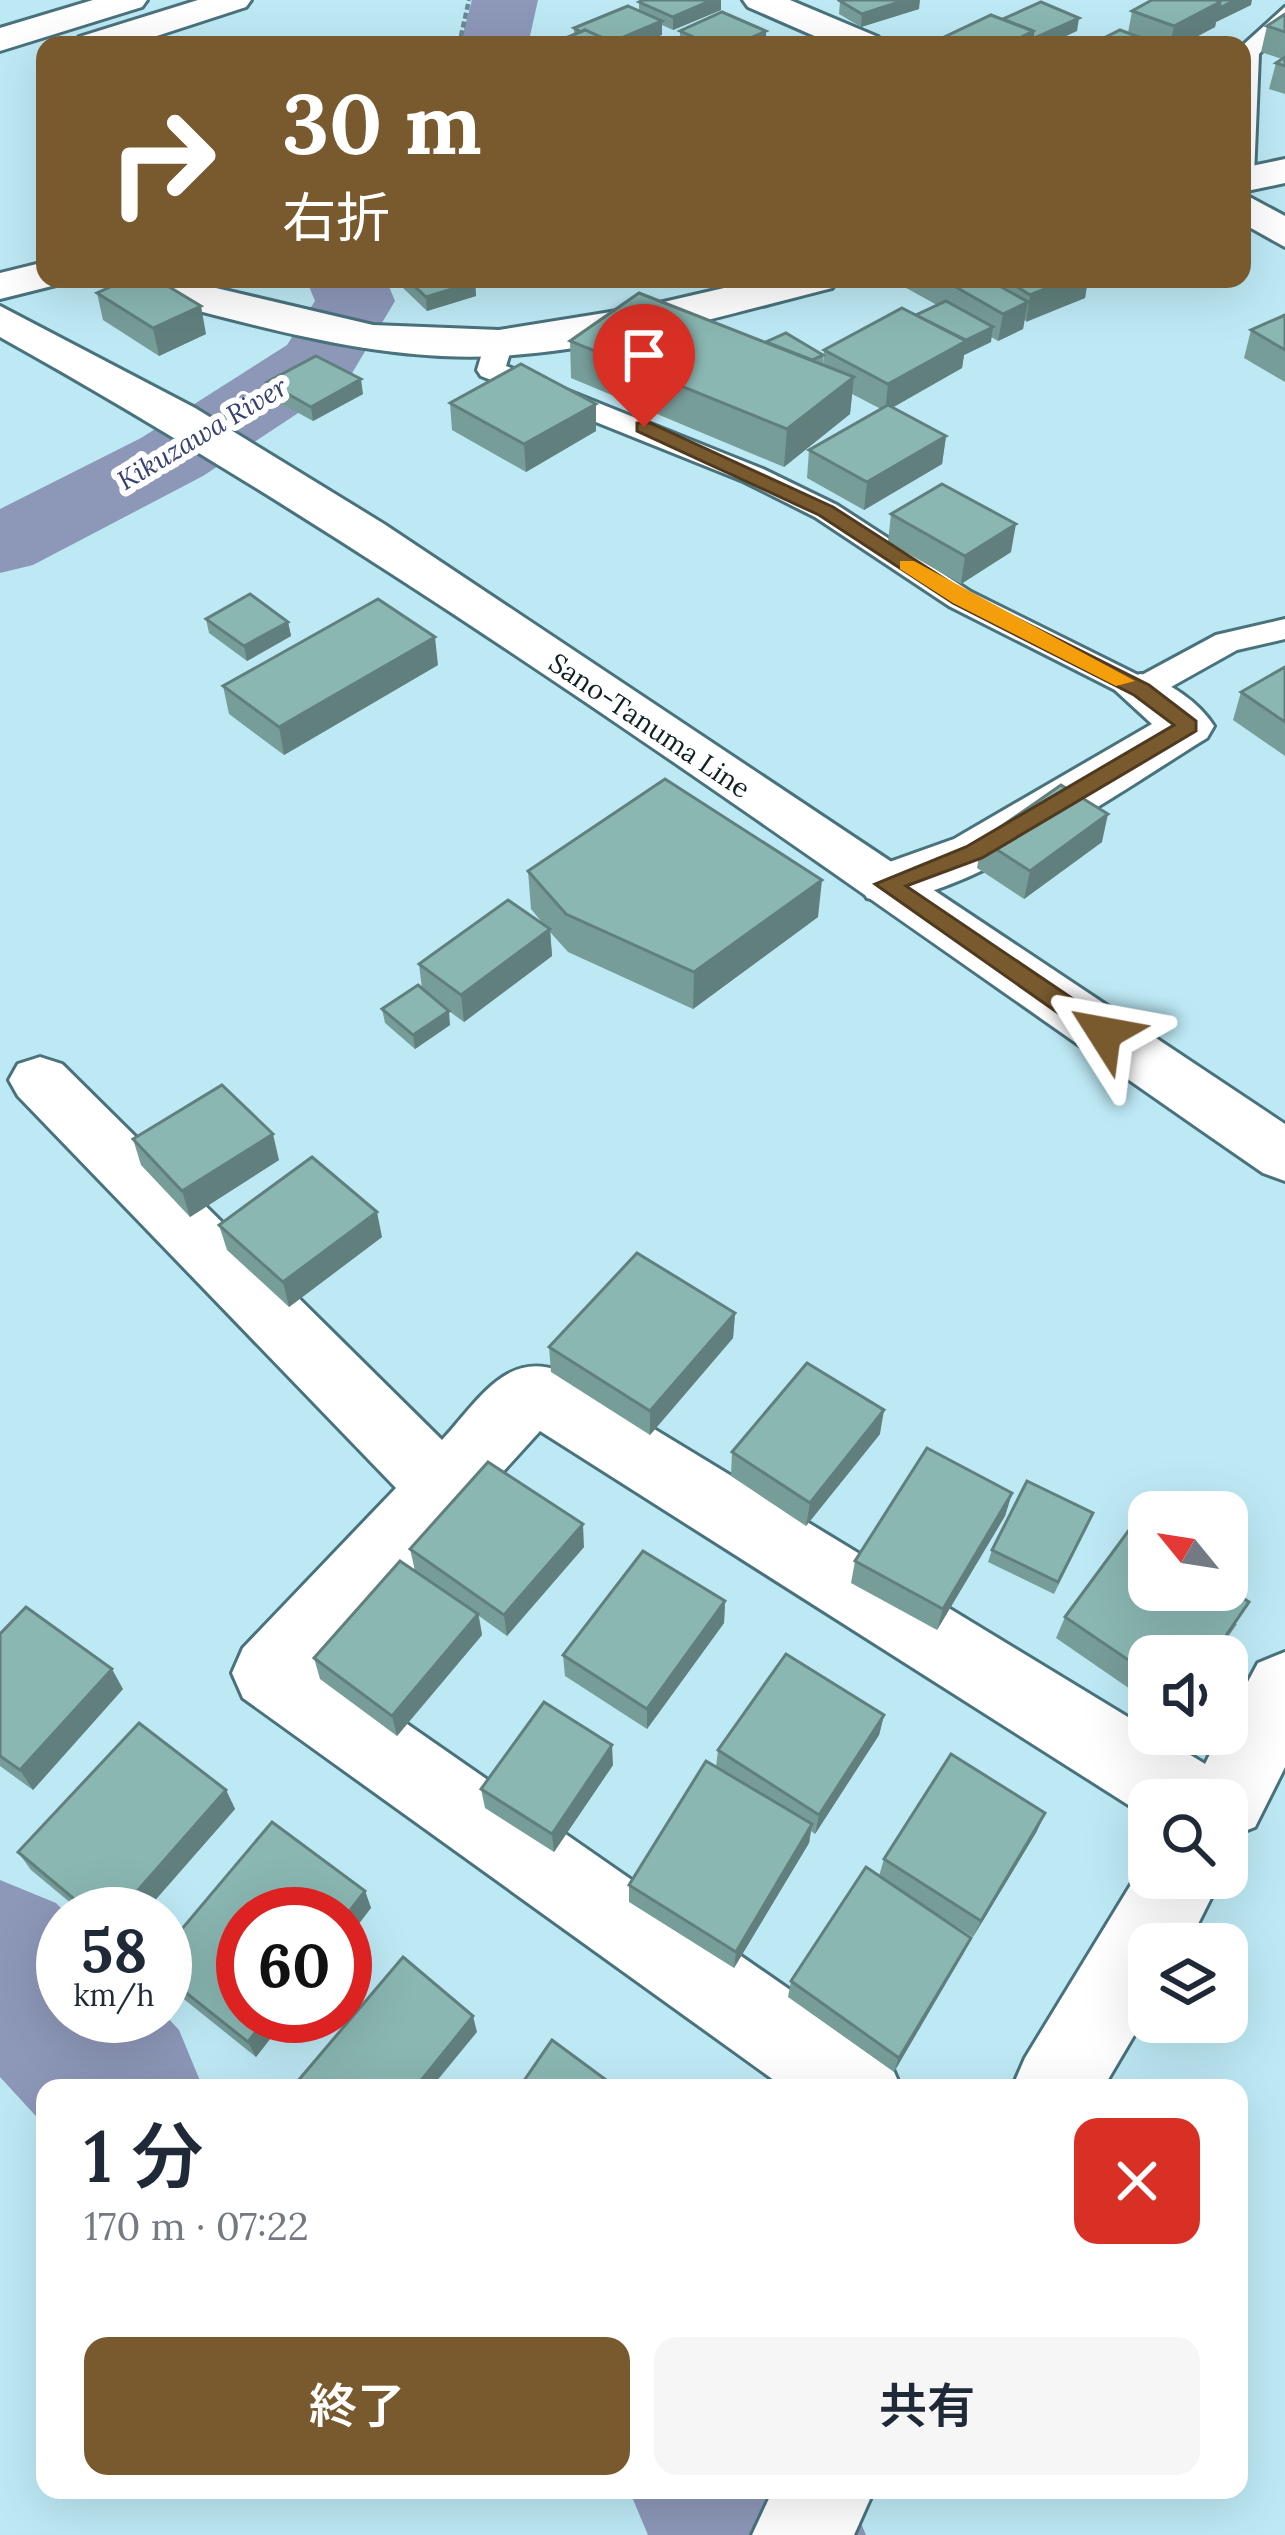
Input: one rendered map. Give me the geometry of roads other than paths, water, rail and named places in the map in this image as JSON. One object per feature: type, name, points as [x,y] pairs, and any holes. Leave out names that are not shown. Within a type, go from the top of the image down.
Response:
[{"type":"main road","points":[[0,40],[130,0]]},
{"type":"main road","points":[[120,36],[234,0]]},
{"type":"main road","points":[[760,0],[845,36]]},
{"type":"main road","points":[[0,73],[36,63]]},
{"type":"main road","points":[[1251,177],[1285,171]]},
{"type":"main road","points":[[1251,212],[1285,235]]},
{"type":"main road","points":[[3,315],[36,283]]},
{"type":"main road","points":[[163,288],[373,338],[499,343],[642,320],[779,288]]},
{"type":"main road","name":"Sano-Tanuma Line","points":[[3,315],[367,534],[1285,1156]]},
{"type":"main road","points":[[886,884],[974,853],[1189,726],[1141,690]]},
{"type":"main road","points":[[40,1080],[442,1486]]},
{"type":"main road","points":[[846,2079],[270,1673],[532,1391],[1158,1779]]},
{"type":"main road","points":[[1239,1779],[1281,1705]]},
{"type":"main road","points":[[1059,2079],[1168,1899]]},
{"type":"main road","points":[[801,2535],[821,2499]]},
{"type":"lane","points":[[1251,50],[1285,14]]},
{"type":"lane","points":[[499,343],[491,370],[644,427],[753,475],[826,511],[960,599],[1141,690],[1227,642],[1285,629]]},
{"type":"waterway","name":"Kikuzawa River","points":[[496,36],[505,0]]},
{"type":"waterway","name":"Kikuzawa River","points":[[0,545],[172,457],[318,362],[355,301],[350,288]]},
{"type":"waterway","name":"Kikuzawa River","points":[[0,1959],[113,2079]]},
{"type":"waterway","name":"Kikuzawa River","points":[[731,2499],[773,2535]]}]
